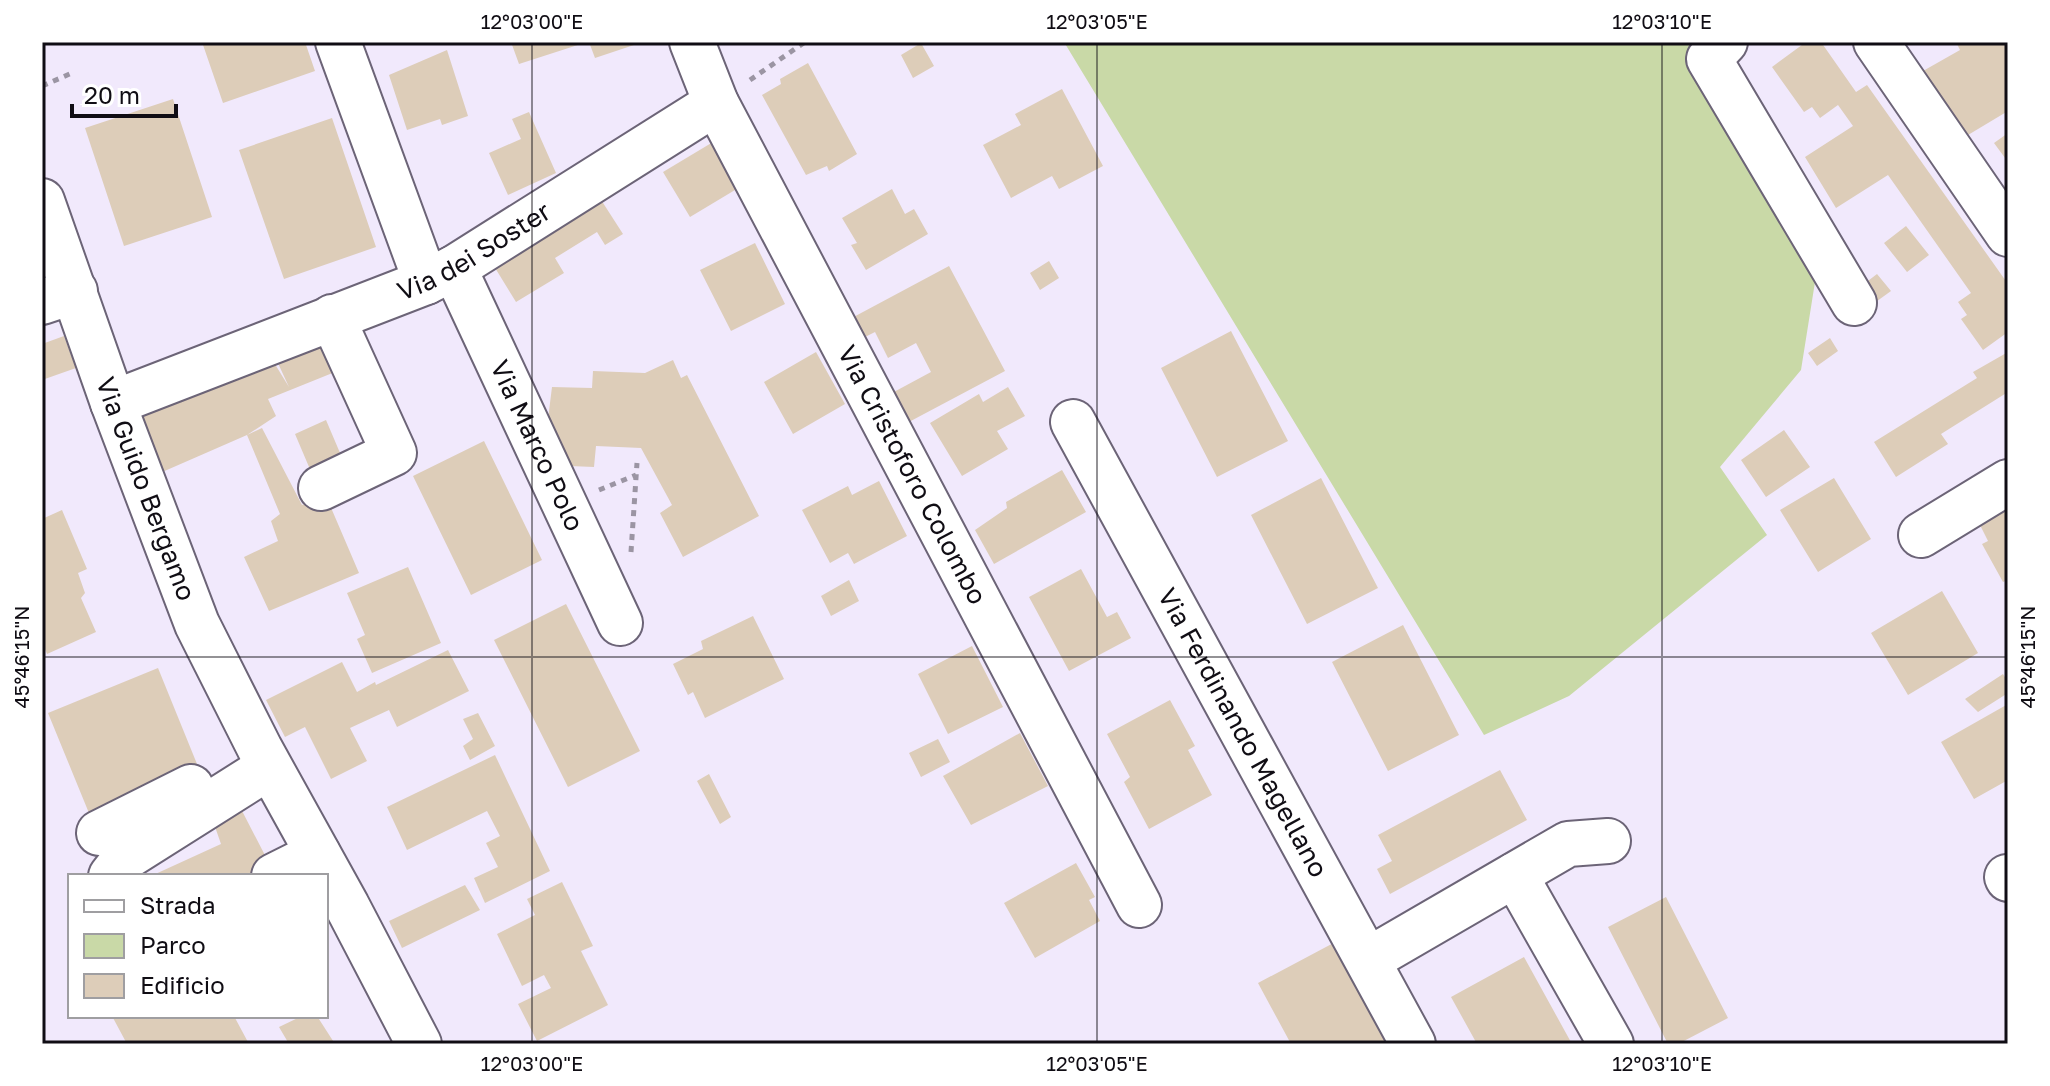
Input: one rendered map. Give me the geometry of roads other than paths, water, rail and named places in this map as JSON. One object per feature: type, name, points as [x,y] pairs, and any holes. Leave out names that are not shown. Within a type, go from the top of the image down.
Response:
[{"type":"street","name":"Via Marco Polo","points":[[338,42],[440,275],[620,623]]},
{"type":"street","name":"Via Cristoforo Colombo","points":[[692,42],[716,103],[1139,905]]},
{"type":"street","points":[[1725,42],[1709,59],[1854,303]]},
{"type":"street","points":[[1876,42],[2008,234]]},
{"type":"street","name":"Via dei Soster","points":[[113,403],[440,275],[716,103]]},
{"type":"street","name":"Via Guido Bergamo","points":[[42,201],[58,296],[113,403],[197,624],[264,758],[318,854],[325,874]]},
{"type":"street","points":[[321,488],[394,453],[332,317]]},
{"type":"street","name":"Via Ferdinando Magellano","points":[[1073,422],[1413,1044]]},
{"type":"street","points":[[1921,535],[2008,482]]},
{"type":"street","points":[[99,833],[264,758]]},
{"type":"street","points":[[113,874],[125,858],[264,758]]},
{"type":"street","points":[[1368,960],[1568,844],[1608,841]]},
{"type":"street","points":[[278,874],[318,854]]},
{"type":"street","points":[[1515,875],[1611,1044]]},
{"type":"street","name":"Via Guido Bergamo","points":[[328,885],[337,912],[419,1044]]}]
